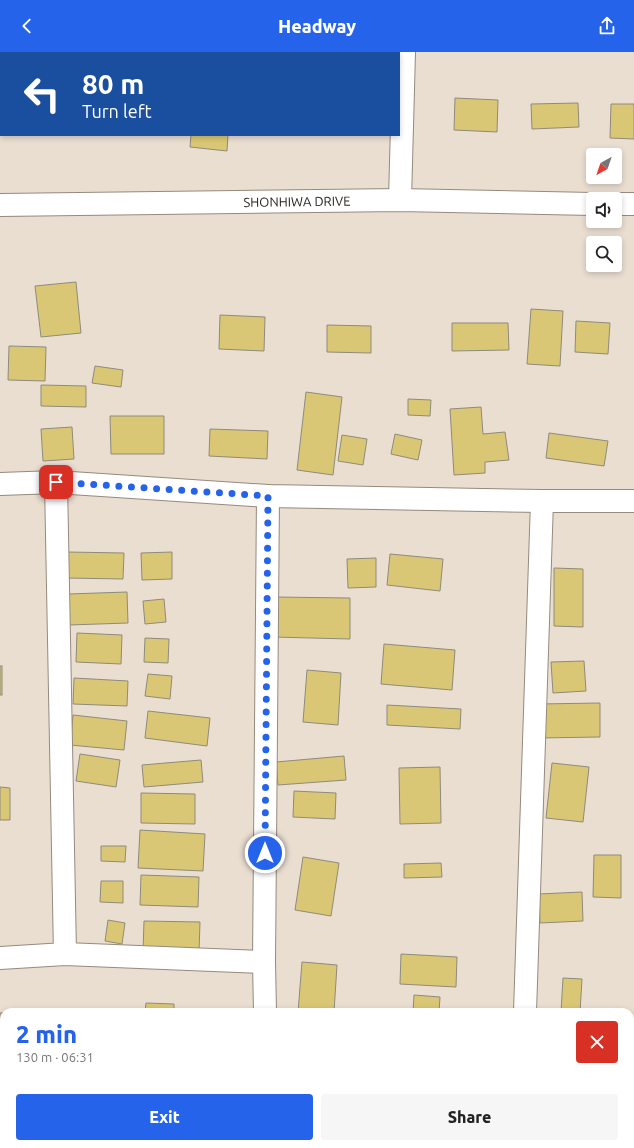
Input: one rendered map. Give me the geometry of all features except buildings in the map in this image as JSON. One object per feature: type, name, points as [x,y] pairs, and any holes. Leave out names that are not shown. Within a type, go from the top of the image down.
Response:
[{"type":"street","points":[[400,200],[404,52]]},
{"type":"street","name":"SHONHIWA DRIVE","points":[[0,205],[400,200],[586,204]]},
{"type":"street","points":[[622,204],[634,204]]},
{"type":"street","points":[[0,484],[56,482],[268,496],[542,501],[634,501]]},
{"type":"street","points":[[56,482],[65,954]]},
{"type":"street","points":[[265,1008],[268,496]]},
{"type":"street","points":[[525,1008],[542,501]]},
{"type":"street","points":[[0,958],[65,954],[264,962]]},
{"type":"route","points":[[56,482],[268,496],[265,853]]}]
